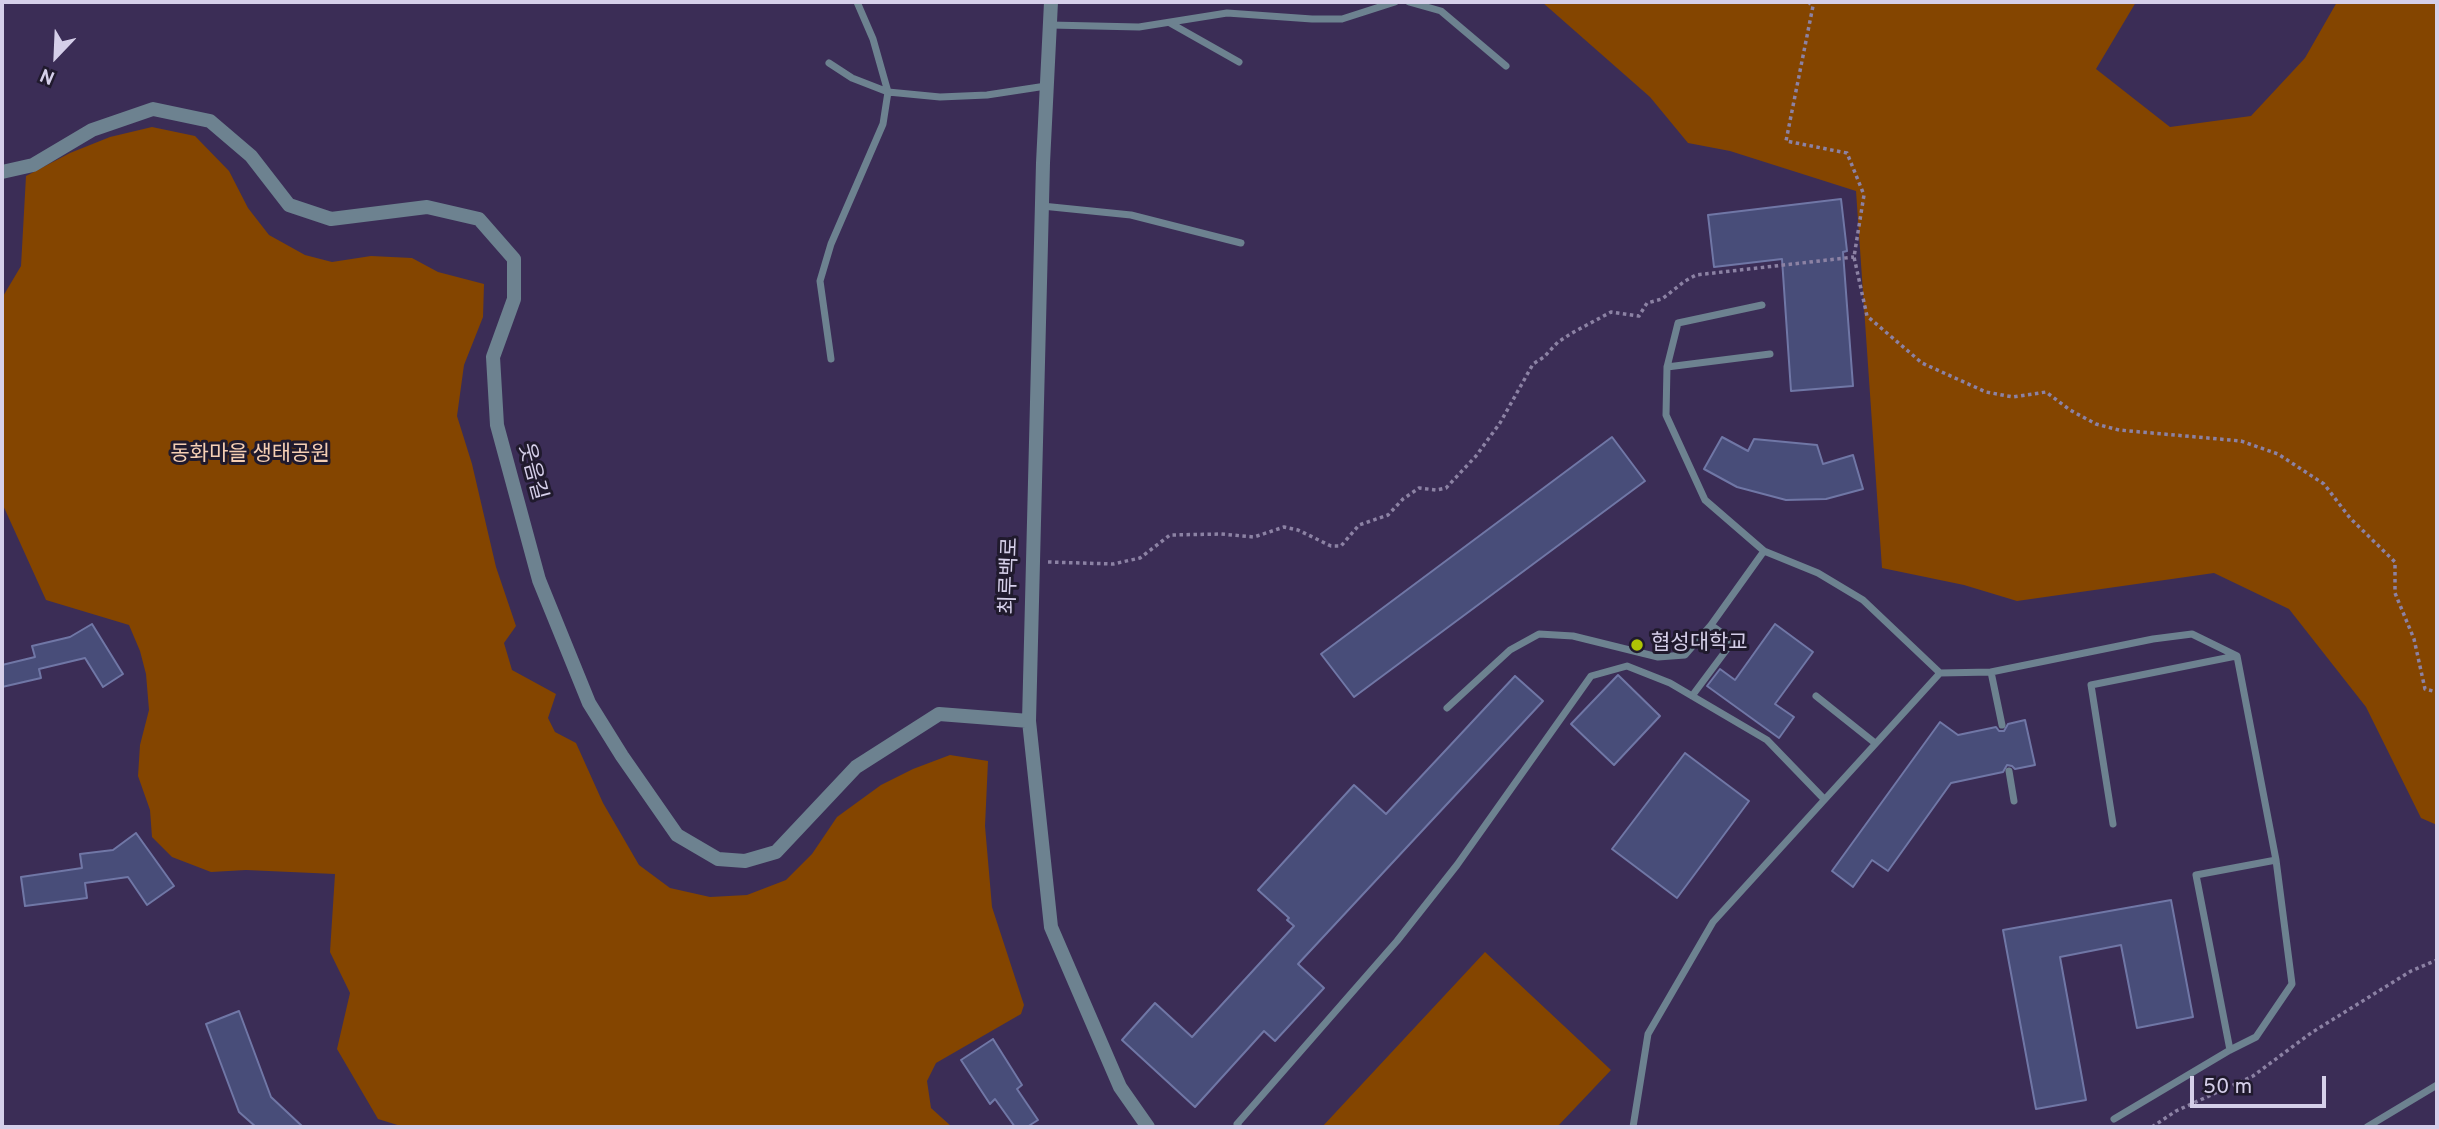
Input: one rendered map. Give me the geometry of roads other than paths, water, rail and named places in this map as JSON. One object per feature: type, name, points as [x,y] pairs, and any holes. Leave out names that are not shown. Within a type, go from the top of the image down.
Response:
[{"type":"street","name":"최루백로","points":[[1051,2],[1042,206],[1029,721],[1051,928],[1120,1087],[1149,1127]]},
{"type":"street","name":"웃음길","points":[[2,172],[33,165],[92,130],[153,109],[211,121],[251,156],[289,205],[331,219],[427,207],[479,219],[514,259],[514,299],[492,357],[497,425],[539,580],[589,703],[622,756],[677,835],[718,859],[745,861],[776,852],[856,767],[939,714],[1029,721]]},
{"type":"lane","points":[[831,359],[820,281],[831,244],[883,124],[888,92],[873,38],[857,2]]},
{"type":"lane","points":[[1049,25],[1112,27],[1227,13],[1342,19],[1375,6],[1395,2]]},
{"type":"lane","points":[[1409,2],[1441,11],[1506,66]]},
{"type":"lane","points":[[1170,22],[1240,62]]},
{"type":"lane","points":[[829,63],[852,78],[888,92],[940,97],[987,95],[1047,86]]},
{"type":"lane","points":[[1042,206],[1132,215],[1241,243]]},
{"type":"lane","points":[[1762,306],[1678,323],[1667,367],[1666,415],[1705,500],[1764,551],[1818,573],[1863,600],[1940,673],[1991,672],[2153,639],[2192,634],[2237,656]]},
{"type":"lane","points":[[1667,367],[1770,354]]},
{"type":"lane","points":[[1447,708],[1510,650],[1539,634],[1573,636],[1658,657],[1685,655],[1711,625],[1764,551]]},
{"type":"lane","points":[[1692,696],[1733,641],[1711,625]]},
{"type":"lane","points":[[2113,824],[2091,685],[2237,656]]},
{"type":"lane","points":[[2114,1119],[2256,1037],[2292,984],[2276,860],[2237,656]]},
{"type":"lane","points":[[1239,1127],[1237,1124],[1397,941],[1457,864],[1591,676],[1627,666],[1670,683],[1767,740],[1824,799]]},
{"type":"lane","points":[[1991,672],[2001,725]]},
{"type":"lane","points":[[1633,1127],[1648,1034],[1713,922],[1940,673]]},
{"type":"lane","points":[[1816,696],[1875,743]]},
{"type":"lane","points":[[2009,771],[2014,801]]},
{"type":"lane","points":[[2230,1050],[2196,876],[2276,860]]},
{"type":"lane","points":[[2367,1127],[2437,1085]]},
{"type":"place","name":"협성대학교","points":[[1637,645]]},
{"type":"park label","name":"동화마을 생태공원","points":[[250,456]]}]
